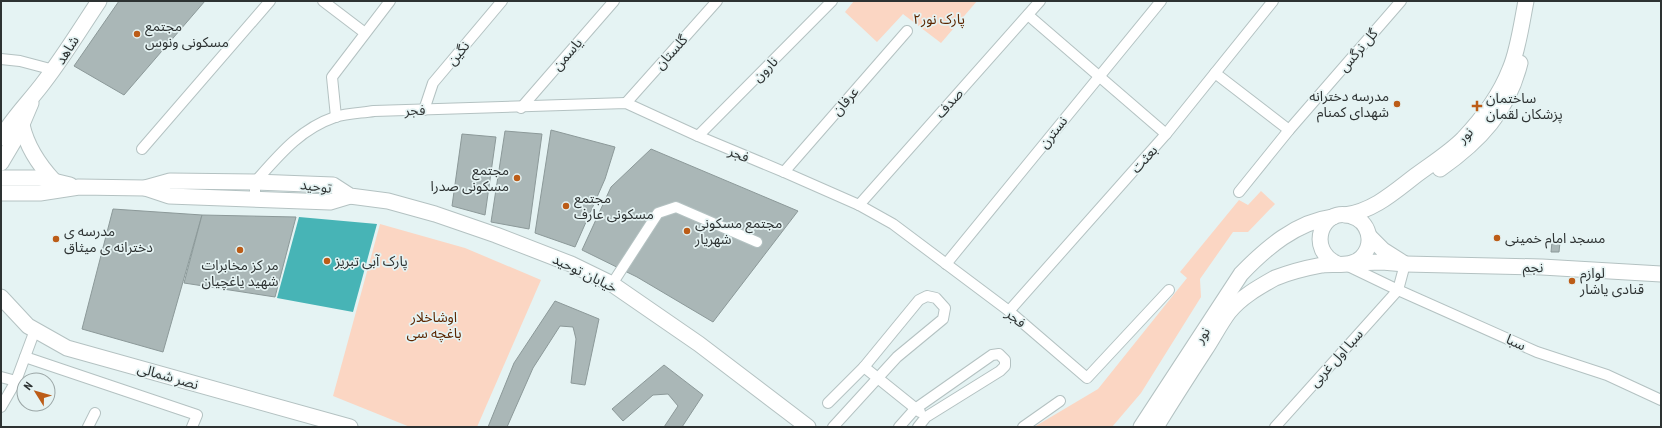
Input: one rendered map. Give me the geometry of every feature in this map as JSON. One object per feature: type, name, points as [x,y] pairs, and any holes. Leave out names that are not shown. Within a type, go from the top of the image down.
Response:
[{"type":"main road","name":"شاهد","points":[[1,138],[17,113],[32,98],[54,70],[99,1]]},
{"type":"main road","name":"نور","points":[[1141,427],[1241,274],[1253,261],[1288,234],[1314,221],[1360,212],[1374,206],[1462,140],[1486,112],[1500,90],[1511,68],[1526,1]]},
{"type":"main road","name":"نور","points":[[1369,235],[1371,225],[1379,212],[1463,153],[1483,133],[1500,111],[1515,83],[1536,1]]},
{"type":"main road","name":"شاهد","points":[[1,163],[22,125],[32,98]]},
{"type":"main road","points":[[22,125],[24,135],[31,150],[44,170],[54,181]]},
{"type":"main road","name":"توحید","points":[[1,178],[41,178],[79,187]]},
{"type":"main road","name":"توحید","points":[[1,193],[40,193],[79,187],[145,188],[170,181],[333,185],[350,196]]},
{"type":"main road","name":"توحید","points":[[145,188],[169,196],[330,202],[350,196]]},
{"type":"main road","name":"خیابان توحید","points":[[350,196],[388,201],[496,235],[571,264],[612,284],[699,344],[808,427]]},
{"type":"main road","points":[[1369,235],[1367,250],[1362,258],[1345,264],[1326,256],[1320,243],[1322,228],[1337,216],[1350,215],[1365,225],[1369,235],[1383,250],[1405,264]]},
{"type":"main road","name":"نجم","points":[[1345,264],[1382,262],[1405,264],[1542,267],[1661,274]]},
{"type":"main road","name":"نور","points":[[1156,427],[1230,312],[1247,295],[1276,278],[1292,272],[1324,265],[1345,264]]},
{"type":"main road","name":"نصر شمالی","points":[[1,297],[28,326],[67,348],[350,427]]},
{"type":"street","points":[[142,149],[270,1]]},
{"type":"street","points":[[323,1],[365,33]]},
{"type":"street","points":[[336,117],[332,77],[390,1]]},
{"type":"street","name":"نگین","points":[[424,110],[433,84],[502,1]]},
{"type":"street","name":"یاسمن","points":[[521,108],[614,1]]},
{"type":"street","name":"گلستان","points":[[626,103],[717,1]]},
{"type":"street","name":"نارون","points":[[698,136],[832,1]]},
{"type":"street","name":"صدف","points":[[859,205],[1040,1]]},
{"type":"street","name":"نسترن","points":[[946,264],[1098,76],[1161,1]]},
{"type":"street","name":"بعثت","points":[[1009,311],[1166,134],[1273,1]]},
{"type":"street","name":"گل نرگس","points":[[1240,192],[1289,130],[1401,1]]},
{"type":"street","points":[[1028,16],[1166,134]]},
{"type":"street","name":"عرفان","points":[[784,172],[907,32]]},
{"type":"street","points":[[1,59],[20,61],[54,70]]},
{"type":"street","points":[[1215,73],[1289,130]]},
{"type":"street","name":"فجر","points":[[255,182],[282,151],[302,133],[336,117],[374,111],[521,108],[626,103],[698,136],[859,205],[892,224],[1009,311],[1087,378],[1169,290]]},
{"type":"street","points":[[255,182],[255,199]]},
{"type":"street","points":[[612,284],[658,214],[676,207],[757,242]]},
{"type":"street","name":"سبا","points":[[1345,264],[1398,290],[1537,352],[1608,375],[1661,400]]},
{"type":"street","points":[[1398,290],[1405,264]]},
{"type":"street","name":"سبا اول غربی","points":[[1274,427],[1398,290]]},
{"type":"street","points":[[828,403],[864,367],[920,300],[927,296],[936,298],[945,308],[943,319],[897,357],[833,427]]},
{"type":"street","points":[[19,372],[35,330]]},
{"type":"street","points":[[899,427],[915,408],[992,355],[999,354],[1005,360],[1005,366],[1000,371],[926,417],[918,427]]},
{"type":"street","points":[[25,357],[197,415],[192,427]]},
{"type":"street","points":[[864,367],[926,417]]},
{"type":"street","points":[[1,377],[16,381],[1,407]]},
{"type":"street","points":[[1023,427],[1060,401]]},
{"type":"street","points":[[88,427],[96,413]]},
{"type":"green space","name":"پارک نور۲","points":[[854,1],[977,1],[941,43],[903,14],[877,42],[845,12]]},
{"type":"green space","points":[[1261,191],[1275,204],[1248,232],[1233,232],[1200,279],[1201,297],[1141,393],[1112,427],[1034,427],[1098,389],[1187,278],[1180,272],[1239,200],[1248,205]]},
{"type":"green space","name":"اوشاخلار باغچه سی","points":[[380,224],[465,248],[541,280],[477,427],[410,427],[333,396]]},
{"type":"water","name":"پارک آبی تبریز","points":[[299,217],[377,224],[353,312],[277,298]]},
{"type":"building","name":"مجتمع مسکونی ونوس","points":[[119,1],[205,1],[124,95],[74,66]]},
{"type":"building","name":"مجتمع مسکونی عارف","points":[[551,130],[615,147],[605,179],[575,247],[535,233]]},
{"type":"building","name":"مجتمع مسکونی صدرا","points":[[505,131],[542,134],[529,229],[491,222]]},
{"type":"building","points":[[462,134],[496,137],[485,215],[452,206]]},
{"type":"building","name":"مجتمع مسکونی شهریار","points":[[651,149],[798,211],[713,322],[637,277],[582,250],[611,187]]},
{"type":"building","points":[[113,209],[202,215],[163,352],[82,329]]},
{"type":"building","name":"مر کز مخابرات شهید یاغچیان","points":[[202,215],[296,217],[275,297],[184,283]]},
{"type":"building","points":[[1552,242],[1560,242],[1559,252],[1551,252]]},
{"type":"building","points":[[555,301],[599,319],[585,385],[571,383],[576,339],[573,327],[560,326],[533,368],[507,427],[488,427],[514,363]]},
{"type":"building","points":[[664,365],[703,395],[682,427],[664,427],[678,406],[668,394],[653,395],[623,421],[612,409]]},
{"type":"place","name":"مجتمع مسکونی ونوس","points":[[137,34]]},
{"type":"place","name":"مدرسه دخترانه شهدای کمنام","points":[[1397,104]]},
{"type":"place","name":"ساختمان پزشکان لقمان","points":[[1477,106]]},
{"type":"place","name":"مجتمع مسکونی صدرا","points":[[517,178]]},
{"type":"place","name":"مجتمع مسکونی عارف","points":[[566,206]]},
{"type":"place","name":"مجتمع مسکونی شهریار","points":[[687,231]]},
{"type":"place","name":"مسجد امام خمینی","points":[[1497,238]]},
{"type":"place","name":"مدرسه ی دخترانه ی میثاق","points":[[56,239]]},
{"type":"place","name":"مر کز مخابرات شهید یاغچیان","points":[[240,250]]},
{"type":"place","name":"پارک آبی تبریز","points":[[327,261]]},
{"type":"place","name":"لوازم قنادی یاشار","points":[[1572,281]]}]
